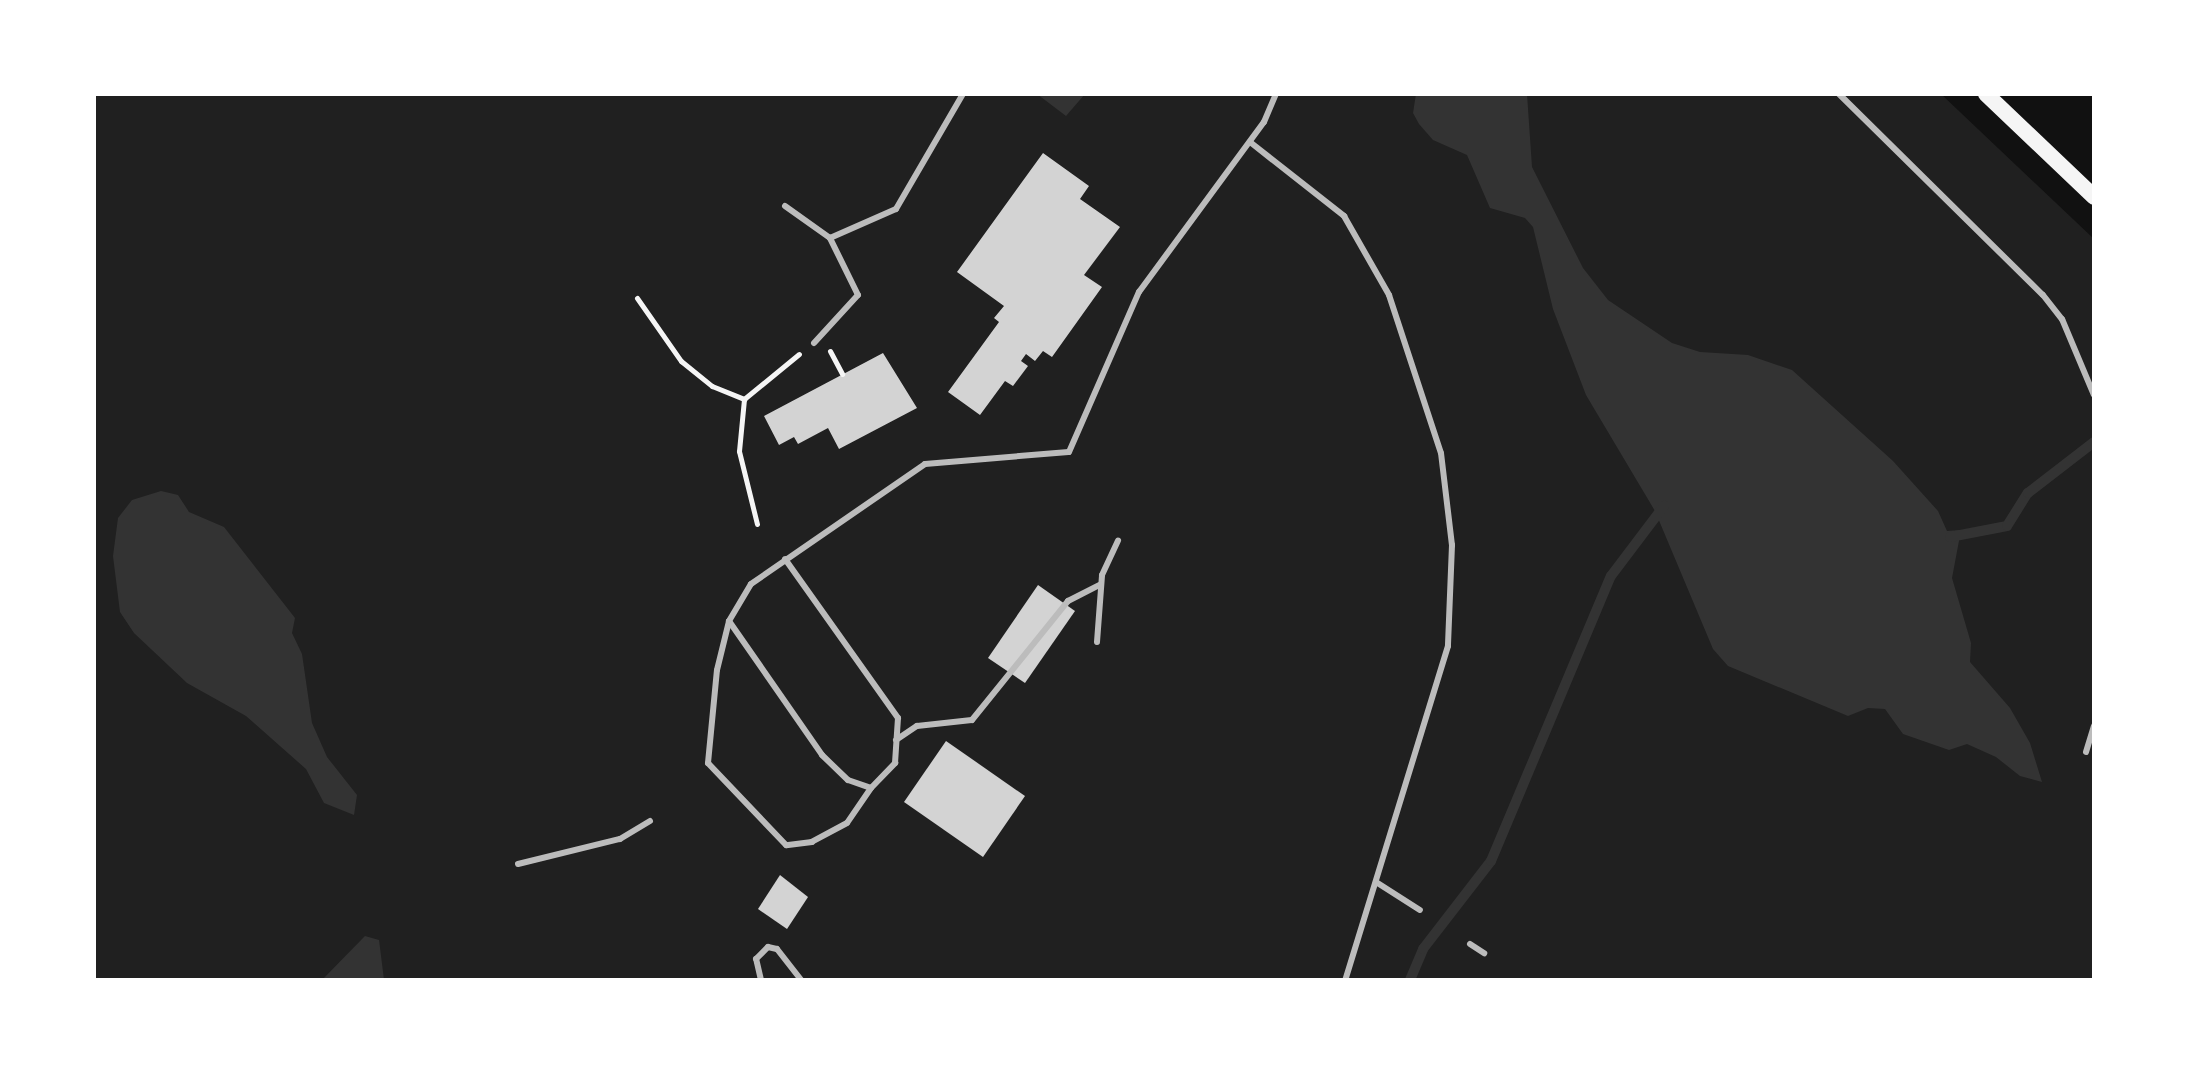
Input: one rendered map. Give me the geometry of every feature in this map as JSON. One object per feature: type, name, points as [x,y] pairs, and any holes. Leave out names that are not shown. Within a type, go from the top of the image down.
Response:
[{"type":"main road","points":[[1986,94],[2094,197]]},
{"type":"lane","points":[[830,238],[896,209],[963,94]]},
{"type":"lane","points":[[785,559],[898,718],[895,763],[871,788],[847,823],[812,842],[786,845],[708,763],[717,670],[729,621],[751,584],[785,559],[925,464],[1069,452],[1139,292],[1250,142],[1276,94]]},
{"type":"lane","points":[[1839,94],[2043,295],[2062,319],[2094,395]]},
{"type":"lane","points":[[1250,142],[1344,216],[1389,295],[1441,453],[1452,545],[1448,646],[1345,980]]},
{"type":"lane","points":[[785,206],[830,238],[858,295],[814,343]]},
{"type":"lane","points":[[1097,642],[1100,585],[1118,540]]},
{"type":"lane","points":[[896,740],[917,726],[972,720],[1068,601],[1086,587],[1100,585]]},
{"type":"lane","points":[[729,621],[822,755],[848,780],[871,788]]},
{"type":"lane","points":[[2086,752],[2094,726]]},
{"type":"lane","points":[[518,864],[620,839],[650,821]]},
{"type":"lane","points":[[1376,882],[1420,910]]},
{"type":"lane","points":[[1470,944],[1484,953]]},
{"type":"lane","points":[[761,980],[756,959],[768,947],[777,949],[801,980]]},
{"type":"path","points":[[637,298],[681,361],[712,386],[744,399]]},
{"type":"path","points":[[757,524],[739,451],[744,399],[814,343],[828,346],[842,374]]},
{"type":"shaded area","points":[[94,94],[1941,94],[2094,239],[2094,980],[94,980]]},
{"type":"shaded area","points":[[1037,94],[1085,94],[1066,116]]},
{"type":"shaded area","points":[[1416,94],[1527,94],[1532,167],[1583,268],[1608,300],[1672,343],[1700,352],[1748,355],[1792,370],[1893,461],[1938,511],[1947,531],[1961,530],[1952,578],[1971,643],[1970,662],[2010,708],[2030,743],[2042,782],[2020,776],[1996,757],[1967,744],[1949,750],[1903,734],[1885,709],[1868,708],[1848,716],[1728,666],[1713,649],[1655,511],[1586,395],[1553,309],[1533,227],[1525,218],[1490,208],[1467,155],[1433,140],[1419,124],[1413,113]]},
{"type":"shaded area","points":[[161,491],[178,495],[189,512],[224,527],[295,618],[292,633],[302,654],[312,723],[327,757],[357,795],[354,815],[324,803],[306,769],[246,716],[187,683],[134,633],[120,612],[113,556],[118,518],[132,500]]},
{"type":"shaded area","points":[[365,936],[379,940],[384,980],[322,980]]},
{"type":"building","points":[[1043,153],[1089,186],[1080,199],[1120,227],[1084,275],[1102,287],[1052,357],[1043,351],[1035,361],[1026,354],[1021,361],[1028,366],[1013,386],[1005,381],[980,415],[948,392],[999,322],[994,318],[1004,306],[957,272]]},
{"type":"building","points":[[883,353],[917,408],[839,449],[828,428],[798,444],[794,437],[779,445],[764,416]]},
{"type":"building","points":[[1038,585],[1075,611],[1025,683],[988,658]]},
{"type":"building","points":[[946,741],[1025,796],[983,857],[904,802]]},
{"type":"building","points":[[780,875],[808,897],[787,929],[758,909]]},
{"type":"waterway","points":[[1950,537],[2007,526],[2028,493],[2094,442]]},
{"type":"waterway","points":[[1410,980],[1423,949],[1491,861],[1611,576],[1664,506]]}]
